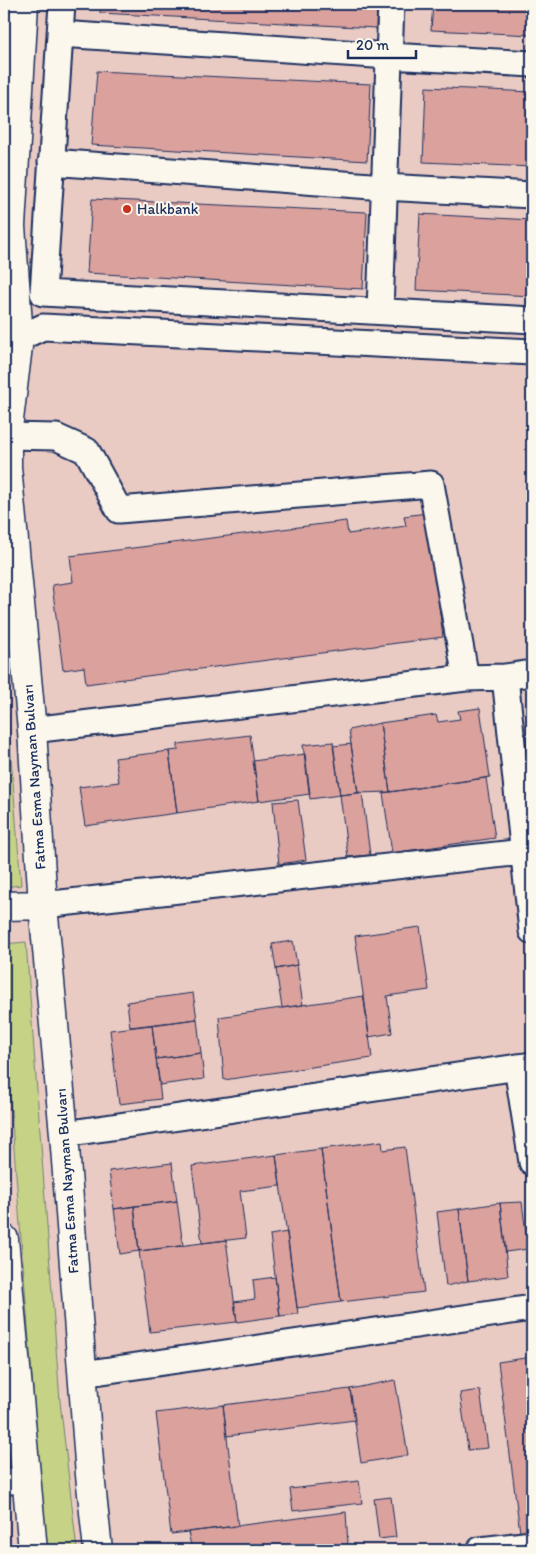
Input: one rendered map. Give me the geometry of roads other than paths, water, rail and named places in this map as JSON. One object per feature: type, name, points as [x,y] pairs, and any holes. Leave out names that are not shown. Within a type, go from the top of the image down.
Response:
[{"type":"main road","name":"Fatma Esma Nayman Bulvarı","points":[[24,4],[12,226],[12,337],[5,467],[32,730],[43,905],[64,1134],[90,1475],[98,1550]]},
{"type":"main road","points":[[4,906],[43,905]]},
{"type":"main road","points":[[4,1239],[15,1480],[33,1550]]},
{"type":"street","points":[[62,4],[43,293],[532,320]]},
{"type":"street","points":[[380,311],[390,4]]},
{"type":"street","points":[[60,34],[532,64]]},
{"type":"street","points":[[52,162],[384,187],[532,195]]},
{"type":"street","points":[[12,337],[43,327],[532,352]]},
{"type":"street","points":[[7,436],[56,437],[87,451],[119,510],[431,484],[466,678]]},
{"type":"street","points":[[32,730],[466,678],[532,673]]},
{"type":"street","points":[[505,676],[528,852],[532,931]]},
{"type":"street","points":[[43,905],[528,852]]},
{"type":"street","points":[[64,1134],[524,1066],[532,1162]]},
{"type":"street","points":[[82,1374],[532,1308]]},
{"type":"street","points":[[480,1550],[532,1544]]},
{"type":"place","name":"Halkbank","points":[[127,209]]}]
